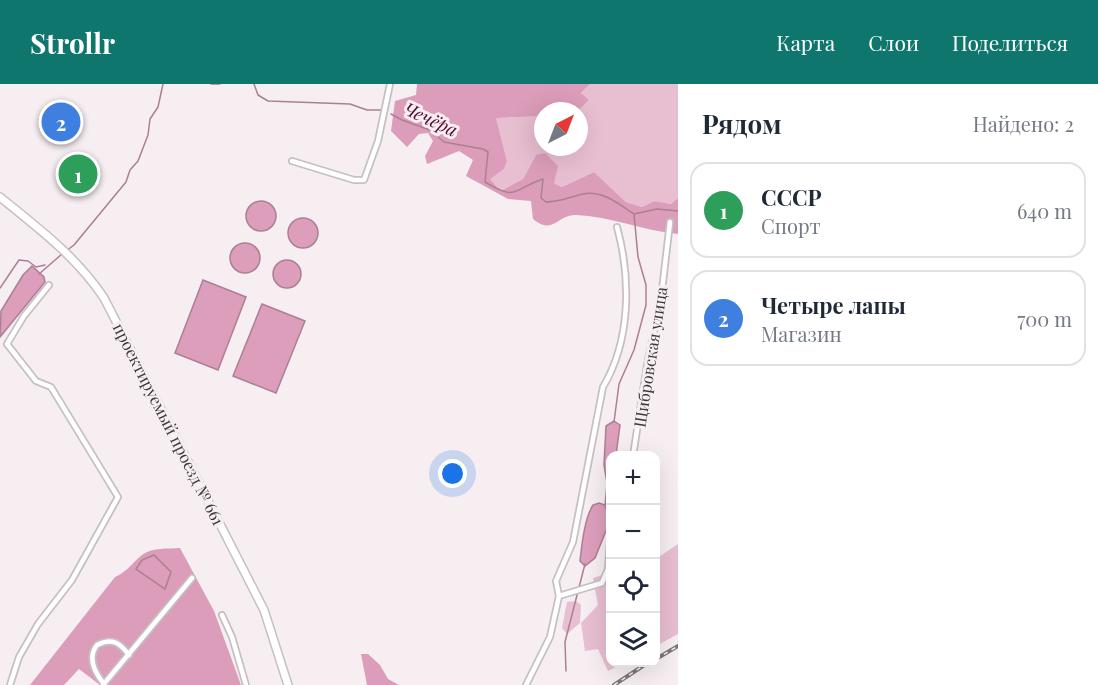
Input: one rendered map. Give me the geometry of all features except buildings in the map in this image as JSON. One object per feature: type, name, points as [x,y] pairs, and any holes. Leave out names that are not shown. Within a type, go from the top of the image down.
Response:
[{"type":"main road","name":"проектируемый проезд № 661","points":[[0,197],[63,248],[91,278],[104,298],[264,610],[288,685]]},
{"type":"street","points":[[292,161],[360,181],[368,175],[390,84]]},
{"type":"street","name":"Щибровская улица","points":[[634,451],[647,365],[661,299],[670,222]]},
{"type":"street","points":[[526,685],[550,637],[559,596],[556,581],[573,542],[603,387],[617,364],[628,292],[617,227]]},
{"type":"street","points":[[10,685],[19,657],[43,617],[72,580],[118,497],[51,387],[36,381],[7,344],[24,316],[49,285]]},
{"type":"street","points":[[559,596],[602,583],[608,569],[609,559]]},
{"type":"street","points":[[129,656],[119,644],[110,641],[97,645],[92,656],[93,667],[103,684],[129,656],[192,578]]},
{"type":"street","points":[[222,615],[232,637],[246,685]]},
{"type":"shaded area","points":[[417,84],[590,84],[581,93],[589,100],[587,102],[534,102],[534,116],[496,118],[507,161],[504,169],[490,179],[500,191],[523,179],[535,156],[548,156],[558,166],[554,183],[562,187],[594,172],[626,202],[642,207],[654,201],[671,204],[678,198],[678,234],[602,218],[576,215],[551,225],[540,224],[533,219],[531,201],[508,199],[466,176],[473,160],[459,151],[427,164],[425,156],[433,141],[428,133],[419,134],[407,147],[391,131],[395,101],[416,95]]},
{"type":"shaded area","points":[[590,84],[678,84],[678,198],[671,204],[654,201],[642,207],[626,202],[594,172],[562,187],[554,183],[537,156],[588,156],[587,102],[589,100],[581,93]]},
{"type":"shaded area","points":[[534,116],[535,156],[523,179],[499,191],[489,179],[504,169],[507,161],[496,118]]},
{"type":"shaded area","points":[[261,201],[271,206],[276,216],[271,226],[261,231],[251,226],[246,216],[251,206]]},
{"type":"shaded area","points":[[303,218],[313,223],[318,233],[313,243],[303,248],[293,243],[288,233],[293,223]]},
{"type":"shaded area","points":[[245,243],[251,244],[259,252],[259,264],[251,272],[245,273],[239,272],[231,264],[230,258],[231,252],[239,244]]},
{"type":"shaded area","points":[[287,260],[297,264],[301,274],[297,284],[287,288],[277,284],[273,274],[277,264]]},
{"type":"shaded area","points":[[32,266],[44,277],[45,282],[0,337],[1,311],[23,275]]},
{"type":"shaded area","points":[[203,280],[246,297],[218,370],[175,353]]},
{"type":"shaded area","points":[[262,304],[305,321],[276,393],[233,376]]},
{"type":"shaded area","points":[[614,421],[620,425],[617,451],[606,451],[606,477],[604,465],[606,426]]},
{"type":"shaded area","points":[[599,503],[605,505],[606,531],[595,558],[585,566],[580,561],[585,525],[593,505]]},
{"type":"shaded area","points":[[678,544],[678,634],[660,644],[660,559],[660,556]]},
{"type":"shaded area","points":[[180,548],[214,611],[241,685],[100,685],[79,669],[64,685],[30,685],[115,577],[123,573],[146,552]]},
{"type":"shaded area","points":[[154,555],[171,572],[165,589],[136,569],[142,560]]},
{"type":"shaded area","points":[[606,573],[606,667],[598,649],[585,651],[581,623],[598,605],[593,578]]},
{"type":"shaded area","points":[[576,601],[581,605],[580,623],[567,634],[562,628],[567,602]]},
{"type":"shaded area","points":[[361,654],[368,654],[380,665],[388,679],[399,685],[367,685]]},
{"type":"waterway","points":[[66,251],[74,245],[126,182],[130,170],[138,161],[148,135],[150,119],[158,107],[163,84]]},
{"type":"waterway","name":"Чечёра","points":[[211,84],[220,84]]},
{"type":"waterway","name":"Чечёра","points":[[254,84],[258,95],[268,101],[350,104],[367,110],[381,110]]},
{"type":"waterway","name":"Чечёра","points":[[391,114],[430,130],[444,142],[483,149],[488,152],[485,182],[504,191],[515,192],[543,179],[541,198],[546,202],[590,193],[604,196],[634,214],[657,209],[678,211]]},
{"type":"waterway","points":[[614,422],[619,384],[634,350],[646,305],[646,285],[638,257],[634,214]]},
{"type":"waterway","points":[[39,274],[62,254]]},
{"type":"waterway","points":[[0,288],[19,260],[28,261],[36,267],[45,265]]},
{"type":"waterway","points":[[605,506],[606,495]]},
{"type":"waterway","points":[[566,671],[565,642],[585,564]]},
{"type":"railway","points":[[660,657],[678,646]]},
{"type":"railway","points":[[614,685],[641,667]]},
{"type":"place","name":"Четыре лапы","points":[[61,122]]},
{"type":"place","name":"СССР","points":[[78,174]]}]
